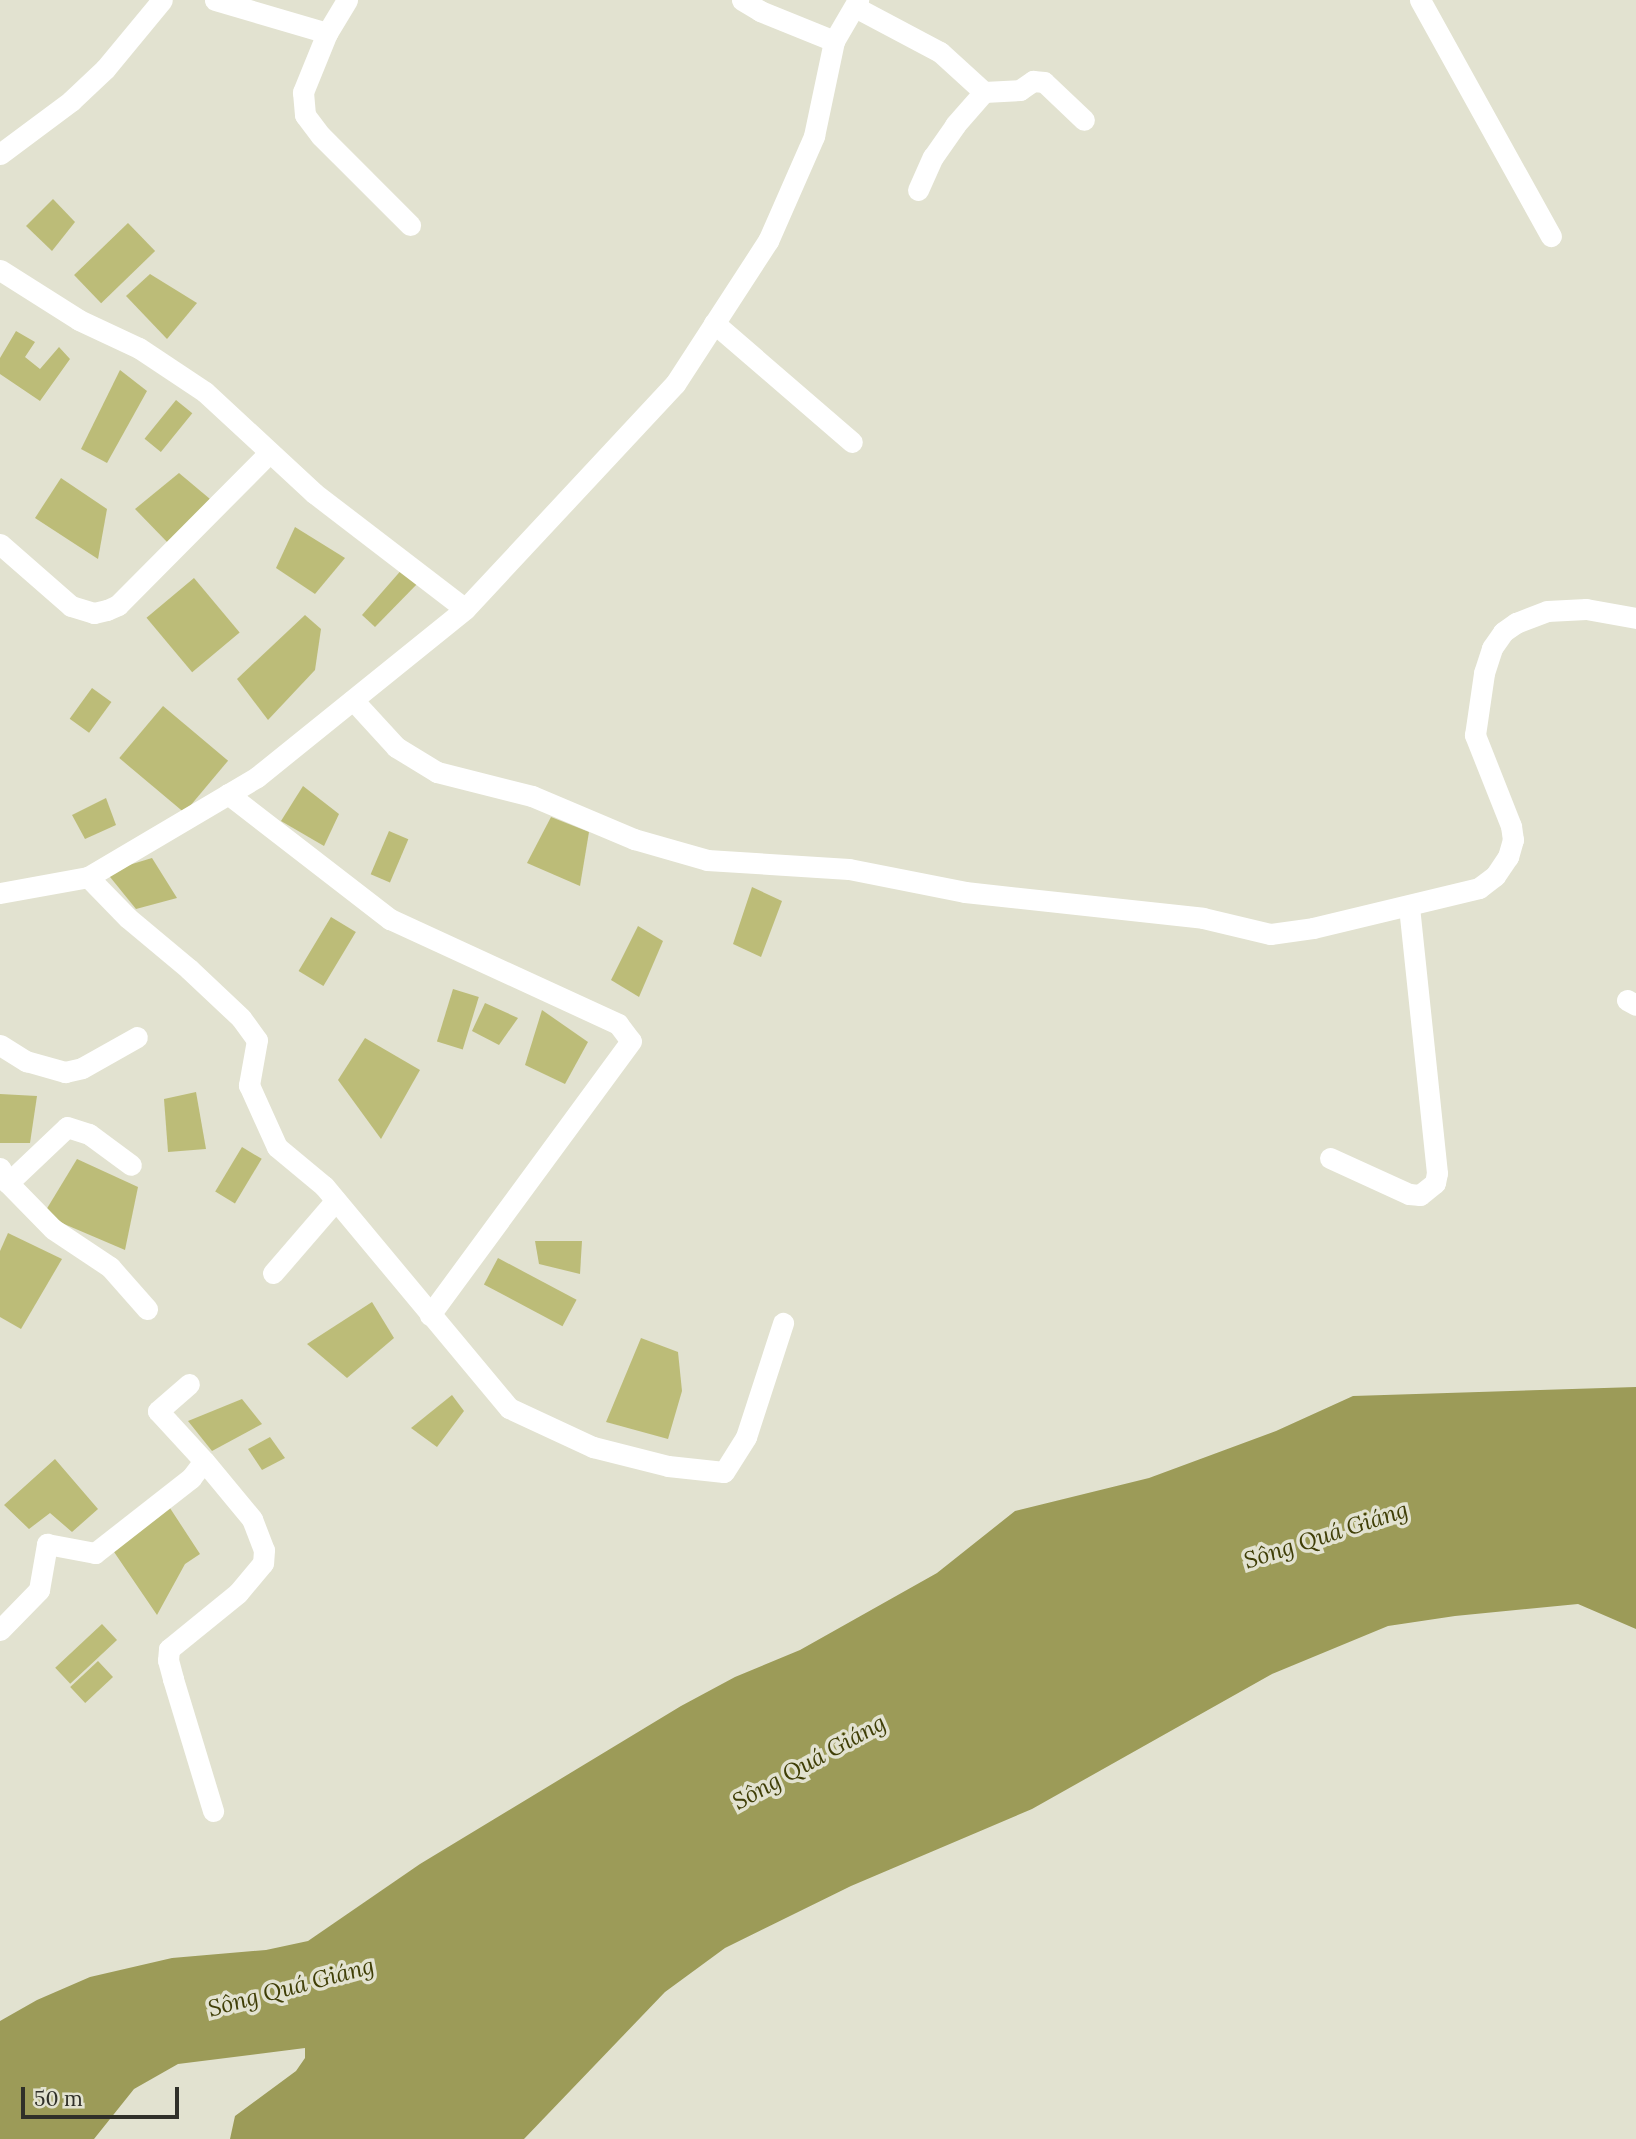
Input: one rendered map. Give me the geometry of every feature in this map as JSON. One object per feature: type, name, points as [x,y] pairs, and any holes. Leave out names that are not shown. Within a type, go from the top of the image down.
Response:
[{"type":"street","points":[[0,154],[71,101],[105,69],[162,0]]},
{"type":"street","points":[[215,0],[327,33]]},
{"type":"street","points":[[347,0],[327,33],[303,92],[305,115],[321,136],[410,225]]},
{"type":"street","points":[[742,0],[834,41]]},
{"type":"street","points":[[1420,0],[1551,236]]},
{"type":"street","points":[[0,893],[88,877],[257,777],[465,608],[675,384],[768,241],[814,136],[834,41],[857,4],[940,52],[984,92],[1020,90],[1033,81],[1044,82],[1084,120]]},
{"type":"street","points":[[918,190],[933,157],[947,136],[984,92]]},
{"type":"street","points":[[0,270],[79,320],[139,348],[205,392],[314,493],[465,608]]},
{"type":"street","points":[[714,323],[852,442]]},
{"type":"street","points":[[0,544],[71,606],[94,613],[107,610],[118,605],[269,453]]},
{"type":"street","points":[[354,700],[396,747],[437,772],[532,796],[634,839],[707,860],[849,870],[965,892],[1203,918],[1270,934],[1409,906],[1479,888],[1495,876],[1508,857],[1513,840],[1511,825],[1475,735],[1484,673],[1492,648],[1503,632],[1530,616],[1563,609],[1605,611],[1636,618]]},
{"type":"street","points":[[228,794],[390,919],[618,1024],[631,1041],[430,1315]]},
{"type":"street","points":[[88,877],[128,918],[189,969],[241,1018],[257,1040],[249,1085],[277,1147],[324,1186],[509,1408],[593,1447],[668,1466],[724,1472],[746,1437],[783,1324]]},
{"type":"street","points":[[1331,1158],[1409,1195],[1420,1195],[1434,1183],[1437,1173],[1409,906]]},
{"type":"street","points":[[0,1045],[26,1061],[65,1072],[82,1068],[137,1037]]},
{"type":"street","points":[[131,1165],[89,1134],[67,1127],[4,1176],[53,1229],[110,1267],[147,1310]]},
{"type":"street","points":[[273,1273],[336,1200]]},
{"type":"street","points":[[189,1384],[158,1412],[204,1461],[252,1519],[264,1550],[263,1563],[238,1593],[169,1649],[170,1669],[212,1811]]},
{"type":"street","points":[[0,1630],[39,1590],[47,1544],[95,1553],[191,1478],[204,1461]]},
{"type":"water","name":"Sông Quá Giáng","points":[[1636,1387],[1636,1629],[1578,1604],[1455,1616],[1388,1626],[1272,1674],[1032,1809],[851,1886],[725,1948],[665,1992],[524,2139],[230,2139],[235,2116],[296,2071],[305,2058],[305,2048],[178,2064],[134,2089],[94,2139],[0,2139],[0,2021],[37,2000],[90,1977],[172,1958],[266,1950],[308,1941],[420,1864],[681,1706],[735,1677],[800,1650],[937,1573],[1015,1511],[1149,1478],[1276,1431],[1353,1396]]},
{"type":"building","points":[[53,199],[75,222],[52,251],[26,226]]},
{"type":"building","points":[[128,223],[155,251],[101,303],[74,275]]},
{"type":"building","points":[[150,274],[197,303],[167,339],[126,296]]},
{"type":"building","points":[[16,331],[35,342],[25,357],[40,369],[59,347],[70,359],[40,401],[0,374],[0,358]]},
{"type":"building","points":[[120,370],[147,391],[107,463],[81,449]]},
{"type":"building","points":[[176,400],[192,413],[161,452],[145,439]]},
{"type":"building","points":[[179,473],[210,499],[169,544],[135,509]]},
{"type":"building","points":[[61,478],[107,509],[98,559],[35,518]]},
{"type":"building","points":[[295,527],[345,558],[315,594],[276,568]]},
{"type":"building","points":[[404,567],[420,581],[375,627],[362,615]]},
{"type":"building","points":[[194,578],[240,632],[192,672],[147,618]]},
{"type":"building","points":[[305,615],[321,629],[315,670],[268,720],[237,679]]},
{"type":"building","points":[[92,688],[111,702],[89,733],[70,719]]},
{"type":"building","points":[[163,706],[228,761],[184,813],[119,758]]},
{"type":"building","points":[[303,786],[339,814],[324,846],[281,821]]},
{"type":"building","points":[[106,798],[116,825],[85,839],[72,815]]},
{"type":"building","points":[[551,817],[589,832],[580,886],[527,863]]},
{"type":"building","points":[[389,831],[408,839],[390,882],[371,874]]},
{"type":"building","points":[[152,858],[177,898],[136,909],[106,872]]},
{"type":"building","points":[[752,887],[782,901],[761,957],[733,944]]},
{"type":"building","points":[[331,917],[356,932],[323,986],[299,971]]},
{"type":"building","points":[[638,926],[663,941],[639,997],[611,980]]},
{"type":"building","points":[[453,989],[479,997],[463,1049],[437,1042]]},
{"type":"building","points":[[485,1003],[518,1018],[499,1045],[472,1031]]},
{"type":"building","points":[[542,1010],[588,1042],[565,1084],[525,1065]]},
{"type":"building","points":[[365,1038],[420,1070],[381,1139],[338,1080]]},
{"type":"building","points":[[196,1092],[206,1149],[168,1152],[164,1099]]},
{"type":"building","points":[[0,1094],[37,1096],[30,1143],[0,1143]]},
{"type":"building","points":[[242,1147],[262,1159],[235,1203],[215,1192]]},
{"type":"building","points":[[77,1159],[138,1187],[125,1250],[43,1215]]},
{"type":"building","points":[[8,1233],[62,1259],[21,1329],[0,1317],[0,1251]]},
{"type":"building","points":[[535,1241],[582,1241],[580,1274],[539,1264]]},
{"type":"building","points":[[498,1258],[577,1300],[562,1326],[484,1284]]},
{"type":"building","points":[[372,1302],[394,1338],[347,1378],[307,1344]]},
{"type":"building","points":[[641,1338],[678,1352],[682,1391],[668,1439],[606,1422]]},
{"type":"building","points":[[452,1395],[464,1411],[437,1447],[411,1428]]},
{"type":"building","points":[[242,1399],[262,1424],[212,1451],[188,1421]]},
{"type":"building","points":[[270,1437],[285,1458],[262,1470],[248,1449]]},
{"type":"building","points":[[55,1459],[98,1509],[72,1532],[50,1513],[29,1529],[4,1505]]},
{"type":"building","points":[[168,1505],[200,1554],[185,1564],[157,1615],[112,1549]]},
{"type":"building","points":[[102,1624],[117,1640],[70,1684],[55,1668]]},
{"type":"building","points":[[98,1661],[113,1677],[85,1703],[70,1687]]}]
